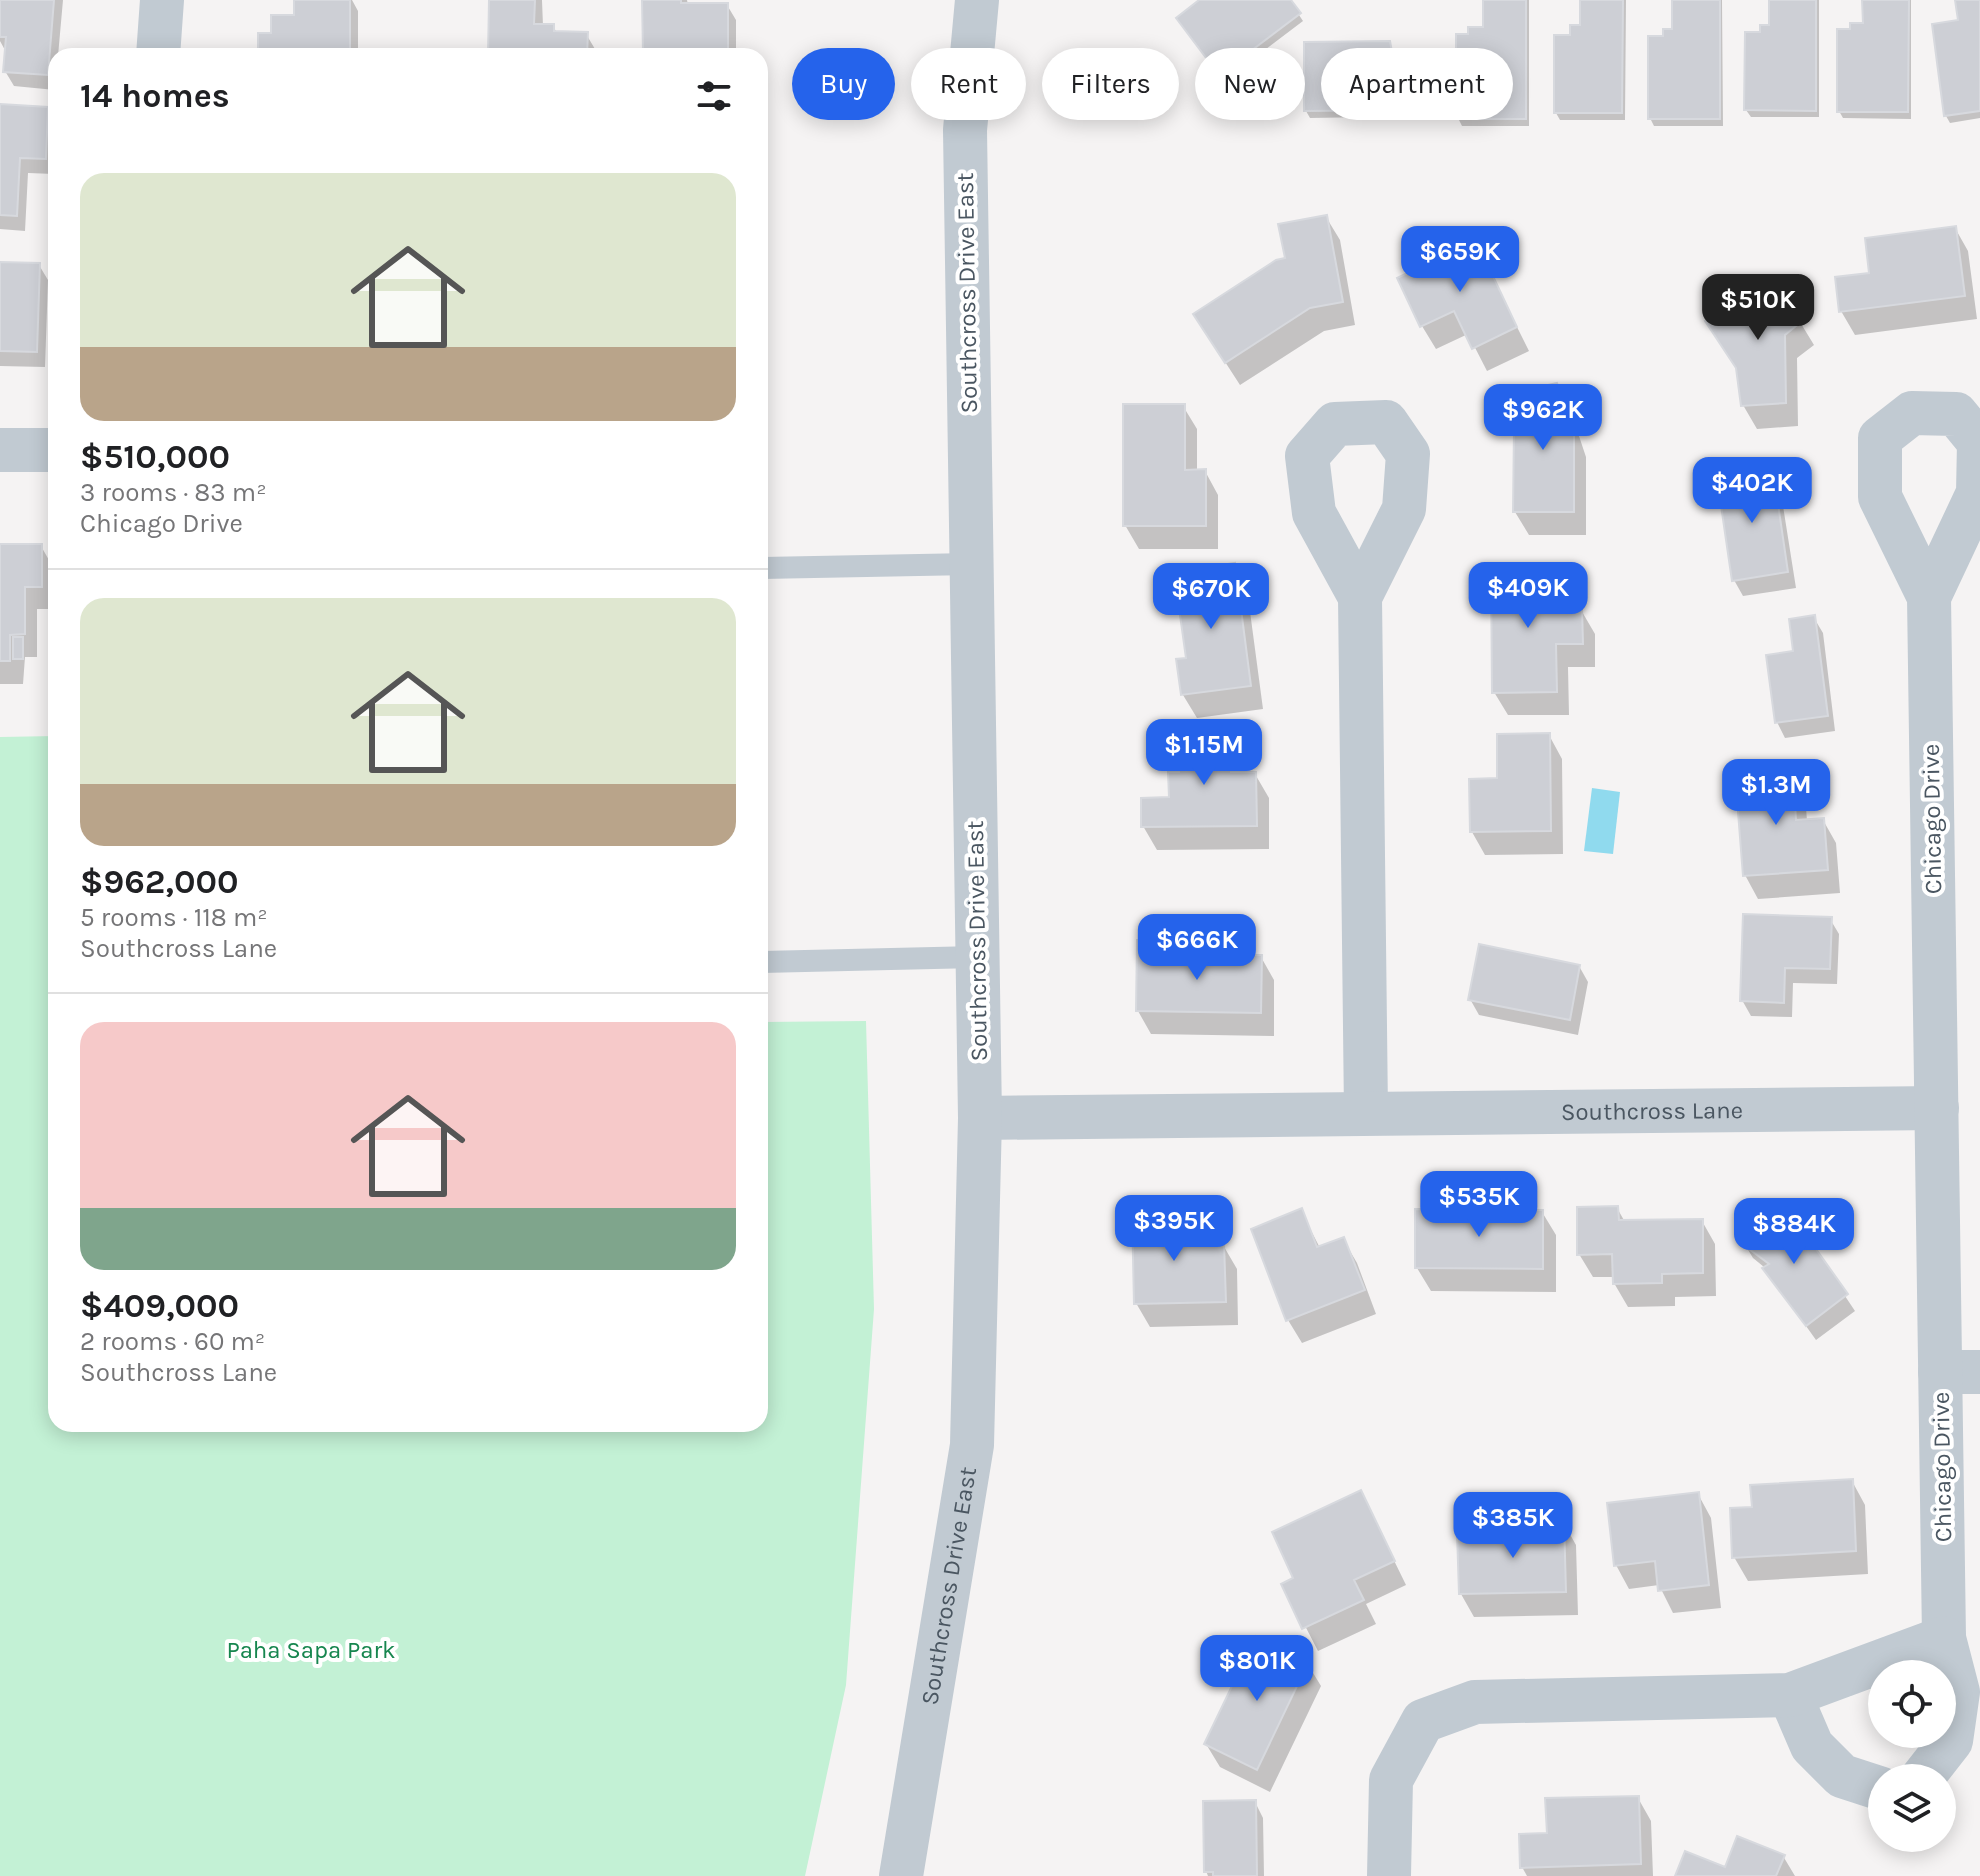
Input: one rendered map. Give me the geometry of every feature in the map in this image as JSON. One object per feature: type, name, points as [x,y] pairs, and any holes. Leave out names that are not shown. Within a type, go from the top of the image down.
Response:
[{"type":"street","points":[[159,48],[162,0]]},
{"type":"street","name":"Southcross Drive East","points":[[901,1876],[972,1445],[980,1118],[965,130],[977,0]]},
{"type":"street","points":[[0,450],[48,450]]},
{"type":"street","points":[[1360,597],[1366,1113]]},
{"type":"street","name":"Chicago Drive","points":[[1929,597],[1937,1108],[1960,1372],[1944,1638],[1958,1692],[1951,1741],[1933,1764]]},
{"type":"street","name":"Southcross Lane","points":[[980,1118],[1937,1108]]},
{"type":"street","points":[[1389,1876],[1391,1780],[1423,1721],[1475,1702],[1790,1695],[1944,1638]]},
{"type":"street","points":[[1790,1695],[1812,1746],[1842,1776],[1868,1784]]},
{"type":"lane","points":[[768,568],[971,564]]},
{"type":"lane","points":[[768,962],[977,957]]},
{"type":"green space","name":"Paha Sapa Park","points":[[48,736],[48,1432],[768,1432],[768,1022],[866,1021],[874,1309],[846,1685],[805,1876],[0,1876],[0,737]]},
{"type":"water","points":[[1592,788],[1620,792],[1613,854],[1584,851]]},
{"type":"building","points":[[0,0],[54,0],[48,75],[3,72],[6,37],[0,37]]},
{"type":"building","points":[[294,0],[350,0],[350,48],[258,48],[258,33],[271,33],[271,15],[294,15]]},
{"type":"building","points":[[489,0],[535,0],[534,24],[554,24],[554,31],[588,32],[587,48],[488,48]]},
{"type":"building","points":[[642,0],[728,3],[728,48],[643,48]]},
{"type":"building","points":[[1199,0],[1291,0],[1301,13],[1255,48],[1199,48],[1176,18]]},
{"type":"building","points":[[1483,0],[1526,0],[1526,119],[1513,119],[1513,48],[1456,48],[1456,34],[1468,34],[1468,27],[1483,27]]},
{"type":"building","points":[[1580,0],[1623,0],[1622,113],[1554,113],[1554,35],[1570,35],[1570,25],[1580,25]]},
{"type":"building","points":[[1672,0],[1720,0],[1720,119],[1648,119],[1648,36],[1663,36],[1663,29],[1672,29]]},
{"type":"building","points":[[1769,0],[1816,0],[1816,111],[1744,110],[1745,32],[1760,32],[1760,25],[1769,25]]},
{"type":"building","points":[[1862,0],[1909,0],[1908,112],[1837,112],[1837,29],[1850,29],[1850,23],[1863,23]]},
{"type":"building","points":[[1955,0],[1980,0],[1980,111],[1944,116],[1932,24],[1958,20]]},
{"type":"building","points":[[1390,41],[1391,48],[1321,48],[1321,111],[1305,111],[1304,42]]},
{"type":"building","points":[[0,104],[48,107],[46,159],[20,158],[17,216],[0,215]]},
{"type":"building","points":[[1327,215],[1343,302],[1310,308],[1225,363],[1193,314],[1276,260],[1285,258],[1278,224]]},
{"type":"building","points":[[1956,226],[1965,296],[1839,312],[1835,277],[1869,273],[1865,238]]},
{"type":"building","points":[[1476,240],[1517,327],[1472,349],[1454,311],[1420,327],[1397,278]]},
{"type":"building","points":[[0,262],[40,263],[37,352],[0,351]]},
{"type":"building","points":[[1774,277],[1802,321],[1785,335],[1786,403],[1741,406],[1736,368],[1705,321]]},
{"type":"building","points":[[1557,383],[1574,431],[1574,512],[1513,512],[1514,428],[1509,394]]},
{"type":"building","points":[[1123,404],[1185,404],[1185,470],[1206,469],[1206,526],[1123,526]]},
{"type":"building","points":[[1773,470],[1788,572],[1732,581],[1717,478]]},
{"type":"building","points":[[0,544],[42,544],[42,587],[25,587],[25,634],[10,635],[10,661],[0,661]]},
{"type":"building","points":[[1235,563],[1251,686],[1181,695],[1176,659],[1186,658],[1174,572]]},
{"type":"building","points":[[1491,566],[1549,566],[1550,608],[1582,608],[1583,644],[1556,644],[1557,692],[1492,693]]},
{"type":"building","points":[[1815,615],[1828,716],[1775,723],[1766,655],[1793,651],[1789,619]]},
{"type":"building","points":[[13,637],[23,637],[23,659],[13,659]]},
{"type":"building","points":[[1231,729],[1231,772],[1256,772],[1257,826],[1141,827],[1141,798],[1169,797],[1168,772],[1179,772],[1179,730]]},
{"type":"building","points":[[1550,733],[1551,831],[1470,832],[1469,779],[1497,778],[1497,734]]},
{"type":"building","points":[[1793,769],[1796,820],[1824,818],[1828,870],[1743,876],[1735,773]]},
{"type":"building","points":[[1743,914],[1832,917],[1830,969],[1785,968],[1784,1003],[1740,1001]]},
{"type":"building","points":[[1137,940],[1155,940],[1155,954],[1262,955],[1261,1013],[1136,1011]]},
{"type":"building","points":[[1479,944],[1580,965],[1570,1020],[1468,1000]]},
{"type":"building","points":[[1768,1205],[1806,1235],[1848,1294],[1806,1326],[1762,1268],[1769,1264],[1741,1243]]},
{"type":"building","points":[[1618,1206],[1619,1220],[1703,1219],[1703,1273],[1662,1274],[1662,1283],[1613,1284],[1612,1254],[1577,1255],[1577,1207]]},
{"type":"building","points":[[1302,1208],[1317,1247],[1344,1237],[1365,1290],[1286,1321],[1251,1229]]},
{"type":"building","points":[[1415,1209],[1543,1210],[1543,1269],[1415,1268]]},
{"type":"building","points":[[1180,1210],[1181,1244],[1224,1243],[1226,1302],[1134,1304],[1132,1211]]},
{"type":"building","points":[[1853,1479],[1856,1551],[1732,1558],[1730,1508],[1752,1507],[1750,1485]]},
{"type":"building","points":[[1361,1490],[1395,1561],[1354,1580],[1364,1600],[1302,1629],[1281,1584],[1293,1578],[1272,1532]]},
{"type":"building","points":[[1699,1492],[1709,1585],[1658,1591],[1655,1561],[1614,1566],[1607,1503]]},
{"type":"building","points":[[1564,1519],[1566,1592],[1459,1594],[1457,1532],[1533,1530],[1533,1520]]},
{"type":"building","points":[[1256,1636],[1309,1661],[1257,1770],[1204,1744]]},
{"type":"building","points":[[1639,1796],[1641,1864],[1520,1868],[1519,1834],[1547,1833],[1545,1798]]},
{"type":"building","points":[[1256,1800],[1257,1876],[1213,1876],[1213,1872],[1204,1872],[1203,1801]]},
{"type":"building","points":[[1737,1836],[1785,1855],[1776,1876],[1675,1876],[1685,1851],[1725,1867]]}]
